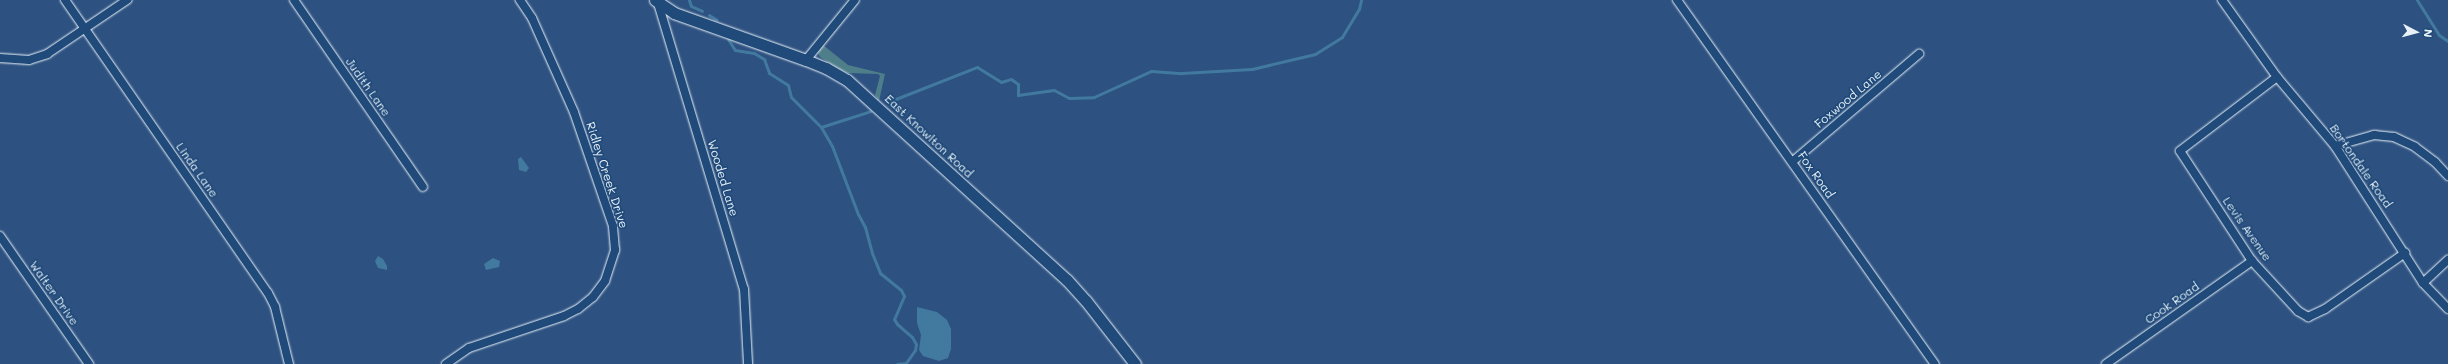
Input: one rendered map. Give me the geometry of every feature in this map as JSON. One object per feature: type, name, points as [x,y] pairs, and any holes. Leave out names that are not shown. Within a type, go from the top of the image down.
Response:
[{"type":"main road","name":"East Knowlton Road","points":[[657,1],[674,13],[806,60],[837,73],[852,84],[1026,242],[1086,300],[1135,364]]},
{"type":"street","name":"Linda Lane","points":[[65,0],[268,293],[275,307],[289,364]]},
{"type":"street","points":[[0,58],[29,60],[47,54],[127,0]]},
{"type":"street","name":"Judith Lane","points":[[294,0],[423,187]]},
{"type":"street","name":"Ridley Creek Drive","points":[[446,364],[469,348],[564,316],[578,309],[593,298],[605,281],[615,250],[614,226],[574,112],[532,18],[520,0]]},
{"type":"street","points":[[806,60],[855,0]]},
{"type":"street","name":"Fox Road","points":[[1677,0],[1935,364]]},
{"type":"street","name":"Bortondale Road","points":[[2222,0],[2277,77],[2335,146],[2423,283],[2448,310]]},
{"type":"street","name":"Wooded Lane","points":[[657,1],[744,288],[748,364]]},
{"type":"street","name":"Foxwood Lane","points":[[1792,162],[1919,54]]},
{"type":"street","name":"Levis Avenue","points":[[2277,77],[2180,151],[2252,261],[2298,311],[2308,317],[2326,309],[2404,253]]},
{"type":"street","points":[[2335,146],[2374,135],[2394,137],[2415,147],[2435,162],[2448,176]]},
{"type":"street","name":"Walter Drive","points":[[0,236],[89,364]]},
{"type":"street","points":[[2423,283],[2448,260]]},
{"type":"street","name":"Cook Road","points":[[2106,364],[2252,261]]},
{"type":"green space","points":[[823,45],[848,65],[885,74],[879,101],[875,95],[880,76],[878,74],[848,73],[841,70],[820,57],[818,53]]},
{"type":"water","points":[[521,157],[529,168],[526,172],[519,170],[518,159]]},
{"type":"water","points":[[378,256],[383,259],[387,266],[387,270],[378,268],[375,261]]},
{"type":"water","points":[[493,258],[500,261],[499,267],[486,270],[484,264]]},
{"type":"water","points":[[917,307],[937,312],[947,320],[951,329],[951,349],[948,358],[939,361],[923,356],[919,350],[921,335],[917,323]]},
{"type":"waterway","points":[[689,0],[691,6],[702,11]]},
{"type":"waterway","points":[[888,102],[977,67],[1001,82],[1011,79],[1018,84],[1018,95],[1054,90],[1069,98],[1094,97],[1151,71],[1182,73],[1252,69],[1315,54],[1342,37],[1359,9],[1361,0]]},
{"type":"waterway","points":[[2417,0],[2439,35],[2448,41]]},
{"type":"waterway","points":[[709,15],[717,20]]},
{"type":"waterway","points":[[728,39],[735,50],[754,53],[764,59],[769,73],[788,85],[791,97],[821,127],[832,146],[858,214],[865,227],[872,253],[880,273],[901,290],[904,296],[894,319],[897,324],[912,337],[916,344],[915,350],[906,363],[897,364]]},
{"type":"waterway","points":[[821,127],[871,111]]}]
